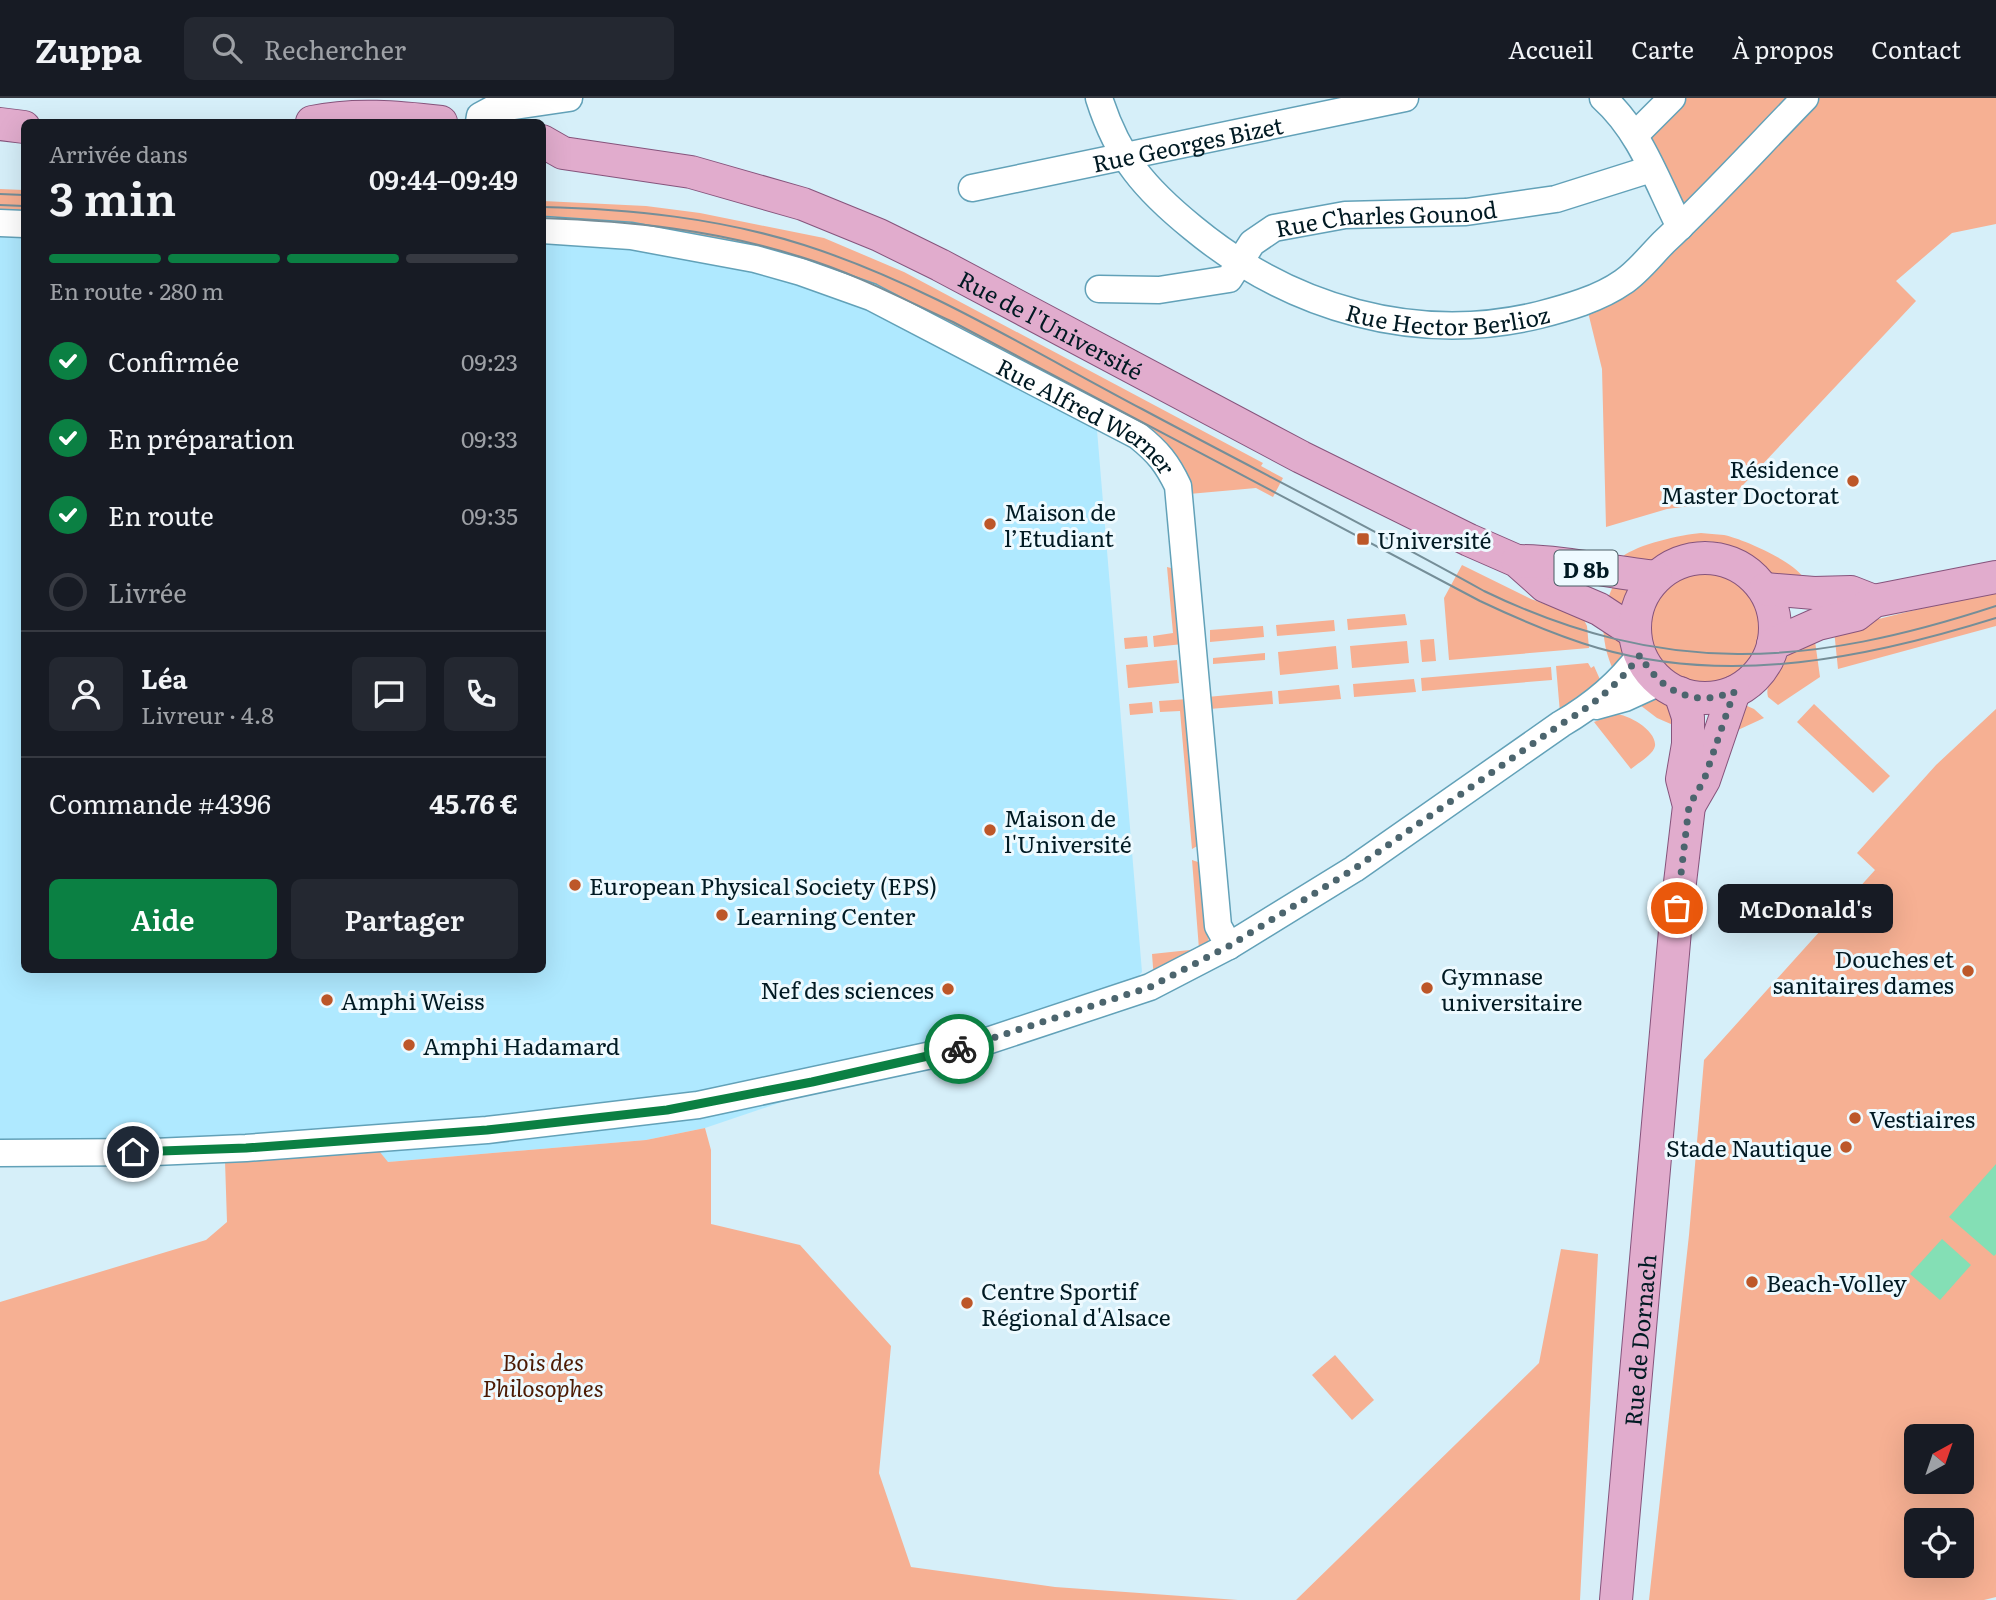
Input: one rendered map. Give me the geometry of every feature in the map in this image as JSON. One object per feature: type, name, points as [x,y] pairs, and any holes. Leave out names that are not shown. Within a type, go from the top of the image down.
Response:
[{"type":"main road","points":[[326,119],[410,108],[434,119]]},
{"type":"main road","points":[[0,124],[21,127]]},
{"type":"main road","name":"Rue de l'Université","points":[[549,151],[691,172],[803,204],[879,235],[953,271],[1313,463],[1517,561],[1545,586],[1599,609],[1637,643]]},
{"type":"main road","points":[[1670,688],[1707,698],[1734,692],[1755,677],[1773,644],[1772,606],[1765,589],[1737,566],[1716,559],[1695,558],[1674,565],[1656,577],[1639,603],[1637,643],[1652,674],[1670,688],[1688,717],[1688,744],[1682,779],[1687,819]]},
{"type":"main road","name":"Rue de l'Université","points":[[1517,561],[1554,561],[1610,572],[1656,577]]},
{"type":"main road","points":[[1773,644],[1818,624],[1856,615],[1874,601],[1996,577]]},
{"type":"main road","points":[[1765,589],[1814,593],[1851,592],[1874,601]]},
{"type":"main road","points":[[1687,819],[1704,780],[1734,692]]},
{"type":"main road","name":"Rue de Dornach","points":[[1616,1600],[1687,819]]},
{"type":"street","points":[[480,119],[480,116],[493,109],[569,98]]},
{"type":"street","name":"Rue Hector Berlioz","points":[[1099,98],[1107,124],[1124,158],[1140,179],[1178,217],[1217,248],[1273,283],[1327,305],[1389,320],[1419,324],[1508,322],[1586,300],[1623,282],[1805,98]]},
{"type":"street","name":"Rue Georges Bizet","points":[[972,188],[1405,98]]},
{"type":"street","points":[[1603,98],[1620,113],[1635,135],[1680,227]]},
{"type":"street","points":[[1635,135],[1672,98]]},
{"type":"street","name":"Rue Charles Gounod","points":[[1099,289],[1159,290],[1229,279],[1252,243],[1273,228],[1345,215],[1466,212],[1556,199],[1651,169]]},
{"type":"street","points":[[0,223],[21,224]]},
{"type":"street","name":"Rue Alfred Werner","points":[[546,230],[631,236],[755,260],[800,272],[871,297],[932,326],[1138,436],[1157,451],[1178,486],[1218,926],[1229,946]]},
{"type":"street","points":[[0,1153],[154,1152],[246,1148],[487,1130],[688,1107],[970,1047],[1150,987],[1229,946],[1354,869],[1587,708],[1625,674],[1637,643]]},
{"type":"street","points":[[1587,708],[1670,688]]},
{"type":"shaded area","points":[[0,236],[21,237],[21,973],[546,973],[546,243],[586,243],[673,253],[777,277],[873,309],[1097,430],[1142,972],[1132,984],[705,1128],[646,1140],[388,1162],[0,1147]]},
{"type":"shaded area","points":[[1996,1164],[1996,1254],[1994,1256],[1949,1217]]},
{"type":"shaded area","points":[[1942,1239],[1971,1265],[1940,1300],[1910,1274]]},
{"type":"green space","points":[[1672,98],[1996,98],[1996,224],[1952,233],[1896,281],[1916,301],[1728,501],[1667,509],[1606,527],[1602,369],[1585,300],[1680,227],[1635,135]]},
{"type":"green space","points":[[0,189],[21,190],[21,215],[0,214]]},
{"type":"green space","points":[[546,201],[646,206],[700,213],[824,238],[904,272],[1263,463],[1261,466],[1283,478],[1273,497],[1256,488],[1189,494],[1187,482],[905,305],[546,224]]},
{"type":"green space","points":[[1701,533],[1724,535],[1755,546],[1789,564],[1803,577],[1782,580],[1735,548],[1711,542],[1679,546],[1650,561],[1622,557],[1648,544]]},
{"type":"green space","points":[[1462,565],[1531,599],[1583,618],[1587,626],[1589,648],[1449,660],[1444,598]]},
{"type":"green space","points":[[1704,566],[1728,571],[1748,584],[1761,604],[1766,628],[1761,652],[1748,672],[1728,685],[1704,690],[1680,685],[1660,672],[1647,652],[1642,628],[1647,604],[1660,584],[1680,571]]},
{"type":"green space","points":[[1167,567],[1175,569],[1183,644],[1154,647],[1153,636],[1173,633]]},
{"type":"green space","points":[[1615,581],[1630,583],[1621,610],[1606,603]]},
{"type":"green space","points":[[1996,590],[1996,626],[1838,669],[1834,630]]},
{"type":"green space","points":[[1405,614],[1407,625],[1348,630],[1347,619]]},
{"type":"green space","points":[[1603,619],[1620,638],[1625,651],[1621,666],[1615,674],[1606,647]]},
{"type":"green space","points":[[1334,620],[1335,631],[1277,636],[1276,625]]},
{"type":"green space","points":[[1263,626],[1264,637],[1210,642],[1210,630]]},
{"type":"green space","points":[[1814,634],[1820,677],[1778,705],[1768,697],[1770,679],[1783,661]]},
{"type":"green space","points":[[1147,636],[1148,647],[1125,649],[1124,638]]},
{"type":"green space","points":[[1434,639],[1436,661],[1422,662],[1420,640]]},
{"type":"green space","points":[[1407,641],[1409,663],[1352,668],[1350,646]]},
{"type":"green space","points":[[1336,646],[1338,669],[1280,675],[1278,652]]},
{"type":"green space","points":[[1265,653],[1265,660],[1213,664],[1213,658]]},
{"type":"green space","points":[[1177,660],[1179,683],[1128,688],[1126,665]]},
{"type":"green space","points":[[1588,663],[1591,668],[1594,666],[1602,684],[1560,713],[1556,666]]},
{"type":"green space","points":[[1551,667],[1552,680],[1422,691],[1421,678]]},
{"type":"green space","points":[[1414,679],[1416,692],[1354,697],[1353,684]]},
{"type":"green space","points":[[1339,685],[1341,699],[1279,704],[1278,691]]},
{"type":"green space","points":[[1272,691],[1273,704],[1209,709],[1207,697]]},
{"type":"green space","points":[[1654,696],[1670,703],[1680,728],[1657,718],[1636,702]]},
{"type":"green space","points":[[1188,699],[1199,845],[1192,849],[1180,711],[1160,712],[1159,701]]},
{"type":"green space","points":[[1152,702],[1153,713],[1130,715],[1129,704]]},
{"type":"green space","points":[[1814,704],[1890,776],[1873,793],[1797,722]]},
{"type":"green space","points":[[1745,705],[1764,718],[1727,735]]},
{"type":"green space","name":"Stade Nautique","points":[[1996,709],[1996,1597],[1984,1600],[1649,1600],[1689,1235],[1704,1060],[1875,870],[1857,853],[1936,765]]},
{"type":"green space","points":[[1614,714],[1626,716],[1640,724],[1654,740],[1655,746],[1651,753],[1631,769],[1594,722]]},
{"type":"green space","points":[[1192,860],[1201,863],[1203,868],[1209,947],[1154,980],[1152,954],[1199,949]]},
{"type":"green space","name":"Bois des Philosophes","points":[[705,1128],[711,1150],[711,1224],[800,1245],[891,1346],[879,1473],[911,1567],[1055,1587],[1238,1600],[0,1600],[0,1302],[206,1240],[227,1222],[225,1161],[375,1146],[388,1162],[646,1140]]},
{"type":"green space","points":[[1561,1249],[1598,1254],[1580,1600],[1296,1600],[1539,1363]]},
{"type":"green space","points":[[1335,1355],[1374,1400],[1352,1420],[1312,1375]]},
{"type":"tram line","points":[[0,194],[21,195]]},
{"type":"tram line","points":[[0,205],[21,206]]},
{"type":"tram line","points":[[546,207],[642,213],[740,228],[804,245],[892,278],[976,320],[1484,591],[1550,619],[1614,639],[1676,650],[1738,654],[1800,651],[1863,642],[1996,606]]},
{"type":"tram line","points":[[546,218],[673,228],[769,248],[840,271],[953,322],[1480,601],[1538,627],[1598,648],[1648,659],[1698,665],[1749,666],[1849,655],[1899,645],[1996,618]]},
{"type":"way so far","points":[[959,1049],[1150,987],[1229,946],[1354,869],[1587,708],[1625,674],[1640,655],[1660,682],[1680,694],[1707,698],[1734,692],[1704,780],[1689,806],[1677,908]]},
{"type":"place","name":"Résidence Master Doctorat","points":[[1853,481]]},
{"type":"place","name":"Maison de l’Etudiant","points":[[990,524]]},
{"type":"place","name":"Université","points":[[1363,539]]},
{"type":"place","name":"Maison de l'Université","points":[[990,830]]},
{"type":"place","name":"European Physical Society (EPS)","points":[[575,885]]},
{"type":"place","name":"McDonald's","points":[[1677,908]]},
{"type":"place","name":"Learning Center","points":[[722,915]]},
{"type":"place","name":"Douches et sanitaires dames","points":[[1968,971]]},
{"type":"place","name":"Gymnase universitaire","points":[[1427,988]]},
{"type":"place","name":"Nef des sciences","points":[[948,989]]},
{"type":"place","name":"Amphi Weiss","points":[[327,1000]]},
{"type":"place","name":"Amphi Hadamard","points":[[409,1045]]},
{"type":"place","name":"Vestiaires","points":[[1855,1118]]},
{"type":"place","name":"Stade Nautique","points":[[1846,1147]]},
{"type":"place","name":"Beach-Volley","points":[[1752,1282]]},
{"type":"place","name":"Centre Sportif Régional d'Alsace","points":[[967,1303]]},
{"type":"route","points":[[133,1152],[246,1148],[487,1130],[667,1110],[812,1082],[959,1049]]}]
